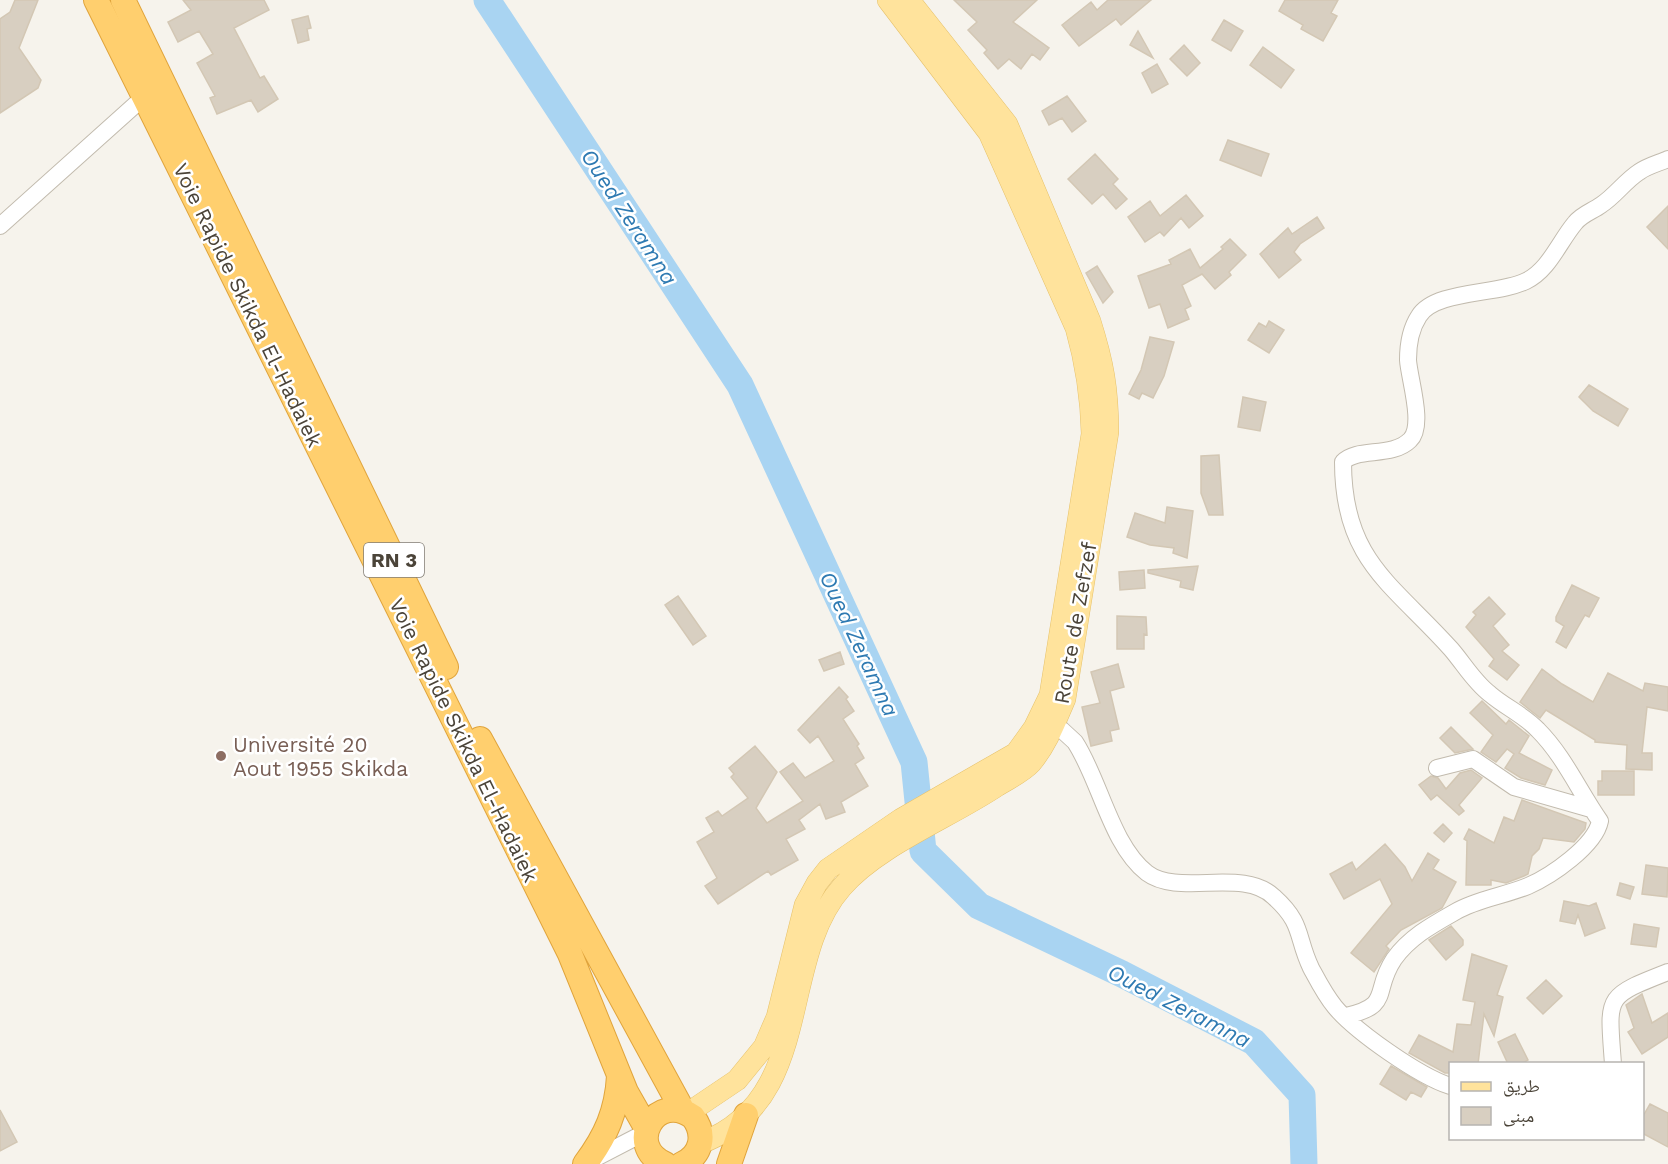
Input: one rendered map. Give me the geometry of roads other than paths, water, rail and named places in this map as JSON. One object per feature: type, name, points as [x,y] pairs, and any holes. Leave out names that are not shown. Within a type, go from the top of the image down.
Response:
[{"type":"highway","name":"Voie Rapide Skikda El-Hadaiek","points":[[96,0],[570,954],[634,1110],[646,1131],[646,1143],[654,1162]]},
{"type":"highway","name":"Voie Rapide Skikda El-Hadaiek","points":[[123,0],[478,735],[685,1112],[700,1129],[704,1151]]},
{"type":"highway","points":[[585,1164],[611,1123],[617,1102],[619,1070]]},
{"type":"highway","points":[[646,1131],[658,1114],[670,1110],[685,1112]]},
{"type":"highway","points":[[729,1164],[746,1114]]},
{"type":"highway","points":[[682,1164],[704,1151]]},
{"type":"main road","name":"Route de Zefzef","points":[[888,0],[989,133],[1076,328],[1085,359],[1090,393],[1092,434],[1047,721]]},
{"type":"main road","name":"Route de Zefzef","points":[[685,1112],[737,1080],[764,1047],[777,1017],[806,905],[817,883],[840,859],[962,798],[1016,753],[1065,699],[1108,432],[1108,391],[1090,321],[1007,124],[909,0]]},
{"type":"main road","name":"Route de Zefzef","points":[[704,1151],[716,1137],[746,1114],[768,1085],[780,1061],[791,1029],[814,936],[831,900],[850,878],[904,828]]},
{"type":"street","points":[[0,226],[145,96]]},
{"type":"street","points":[[1346,1016],[1367,1011],[1375,1005],[1395,958],[1415,936],[1466,906],[1530,885],[1589,844],[1598,831],[1600,821],[1556,752],[1537,729],[1476,681],[1450,648],[1392,590],[1365,555],[1347,517],[1343,462],[1347,458],[1402,446],[1412,438],[1415,417],[1408,362],[1409,341],[1419,315],[1428,306],[1443,300],[1525,282],[1541,270],[1576,220],[1602,205],[1640,171],[1668,159]]},
{"type":"street","points":[[1047,721],[1075,742],[1083,754],[1121,839],[1145,871],[1158,880],[1221,882],[1250,886],[1271,894],[1288,910],[1300,931],[1309,964],[1319,984],[1336,1008],[1406,1062],[1435,1081],[1449,1086]]},
{"type":"street","points":[[1437,768],[1473,759],[1514,786],[1591,809]]},
{"type":"street","points":[[1613,1062],[1610,1027],[1612,1001],[1623,990],[1668,972]]},
{"type":"street","points":[[585,1164],[646,1131]]},
{"type":"waterway","name":"Oued Zeramna","points":[[487,0],[740,385],[914,762],[923,851],[979,906],[1122,974],[1254,1042],[1302,1095],[1304,1164]]},
{"type":"place","name":"Université 20 Aout 1955 Skikda","points":[[221,756]]}]
